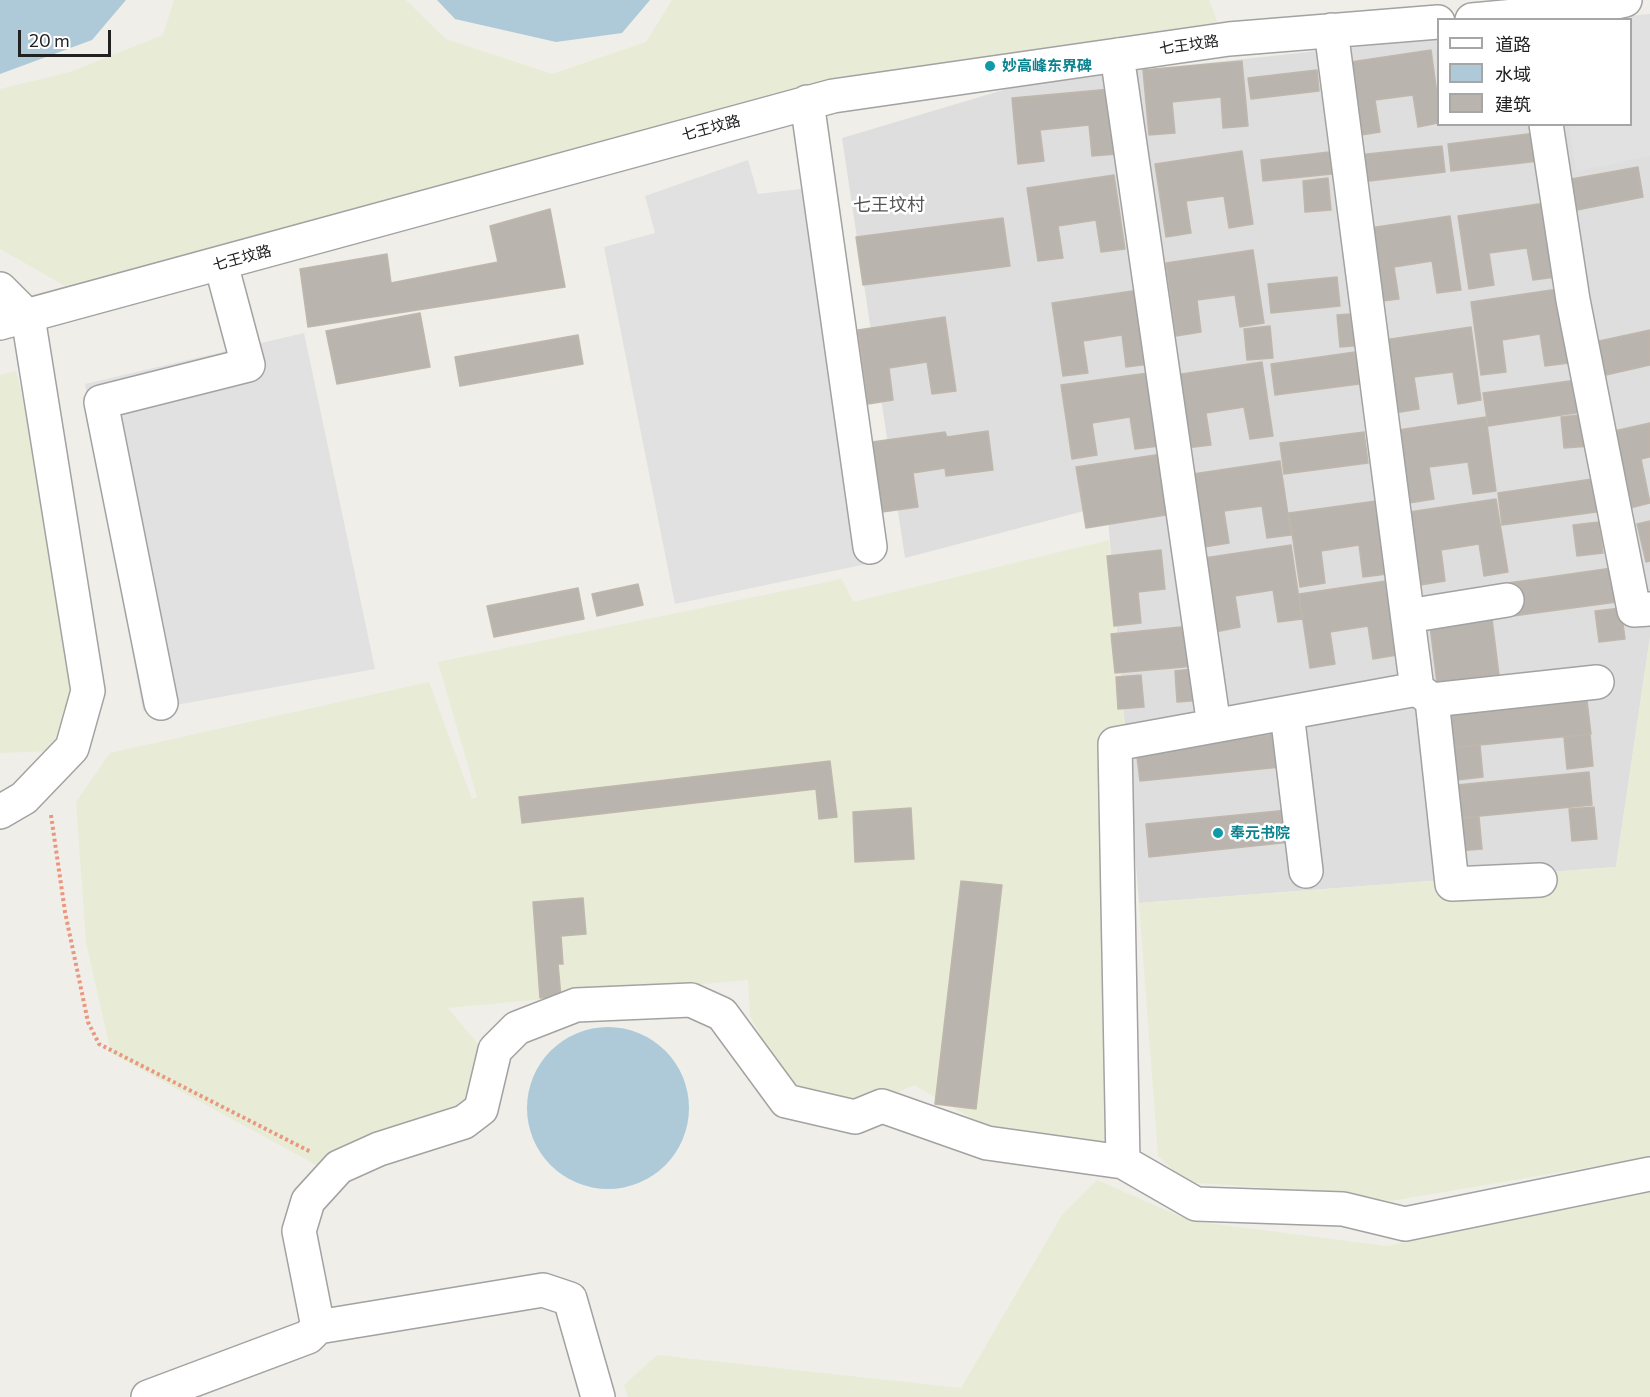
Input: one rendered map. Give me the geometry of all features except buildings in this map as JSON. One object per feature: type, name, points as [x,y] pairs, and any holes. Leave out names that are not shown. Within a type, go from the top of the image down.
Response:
[{"type":"street","points":[[1511,18],[1578,10],[1625,0]]},
{"type":"street","name":"七王坟路","points":[[14,320],[833,96],[1229,39],[1437,22]]},
{"type":"street","points":[[1331,30],[1408,616],[1425,694],[1452,884],[1540,880]]},
{"type":"street","points":[[1117,55],[1214,726]]},
{"type":"street","points":[[807,102],[870,547]]},
{"type":"street","points":[[1546,126],[1573,300],[1634,610],[1650,609]]},
{"type":"street","points":[[161,703],[101,402],[248,365],[221,264]]},
{"type":"street","points":[[0,289],[14,320],[88,691],[72,748],[24,798],[0,812]]},
{"type":"street","points":[[1408,616],[1507,600]]},
{"type":"street","points":[[1123,1162],[1115,744],[1287,713],[1425,694],[1597,682]]},
{"type":"street","points":[[1287,713],[1306,871]]},
{"type":"street","points":[[318,1327],[299,1231],[308,1201],[339,1167],[379,1149],[464,1122],[481,1109],[495,1050],[517,1028],[576,1005],[691,1000],[722,1014],[786,1101],[855,1117],[882,1106],[987,1143],[1123,1162],[1196,1204],[1343,1209],[1405,1224],[1650,1174]]},
{"type":"street","points":[[148,1397],[308,1337],[318,1327],[543,1290],[570,1299],[598,1397]]},
{"type":"path","points":[[45,776],[65,912],[87,1023],[99,1044],[339,1167]]},
{"type":"shaded area","points":[[1650,14],[1650,637],[1616,867],[1139,903],[1107,505],[905,558],[842,138],[1030,82],[1437,38],[1437,126],[1632,126],[1632,19]]},
{"type":"shaded area","points":[[1650,14],[1650,156],[1576,171],[1569,126],[1632,126],[1632,18],[1608,18]]},
{"type":"shaded area","points":[[748,160],[758,194],[826,186],[876,562],[675,604],[604,247],[655,233],[645,196]]},
{"type":"shaded area","points":[[304,333],[375,669],[143,711],[85,384]]},
{"type":"green space","points":[[174,0],[406,0],[446,39],[552,74],[646,42],[672,0],[1209,0],[1219,26],[663,127],[65,286],[0,249],[0,89],[70,72],[163,35]]},
{"type":"green space","points":[[16,371],[91,690],[81,750],[0,753],[0,375]]},
{"type":"green space","points":[[1109,540],[1125,728],[1109,728],[1125,1120],[1114,1148],[992,1130],[914,1085],[826,1123],[794,1098],[750,1016],[748,980],[448,1008],[496,1066],[465,1132],[336,1176],[111,1053],[86,942],[76,802],[110,753],[429,682],[472,799],[477,797],[438,662],[842,579],[853,602]]},
{"type":"green space","points":[[1650,637],[1650,1157],[1391,1201],[1353,1194],[1186,1182],[1158,1156],[1139,903],[1616,867]]},
{"type":"green space","points":[[1097,1180],[1191,1221],[1387,1246],[1650,1192],[1650,1397],[628,1397],[624,1385],[657,1355],[961,1388],[1062,1215]]},
{"type":"water","points":[[0,0],[126,0],[92,40],[0,74]]},
{"type":"water","points":[[437,0],[650,0],[622,33],[556,42],[455,19]]},
{"type":"water","points":[[608,1027],[624,1028],[639,1033],[665,1051],[683,1077],[688,1092],[688,1124],[683,1139],[665,1165],[639,1183],[624,1188],[608,1189],[592,1188],[577,1183],[551,1165],[533,1139],[528,1124],[527,1108],[528,1092],[533,1077],[551,1051],[577,1033],[592,1028]]},
{"type":"place","name":"妙高峰东界碑","points":[[990,66]]},
{"type":"place","name":"奉元书院","points":[[1218,833]]},
{"type":"district","name":"七王坟村","points":[[889,205]]}]
